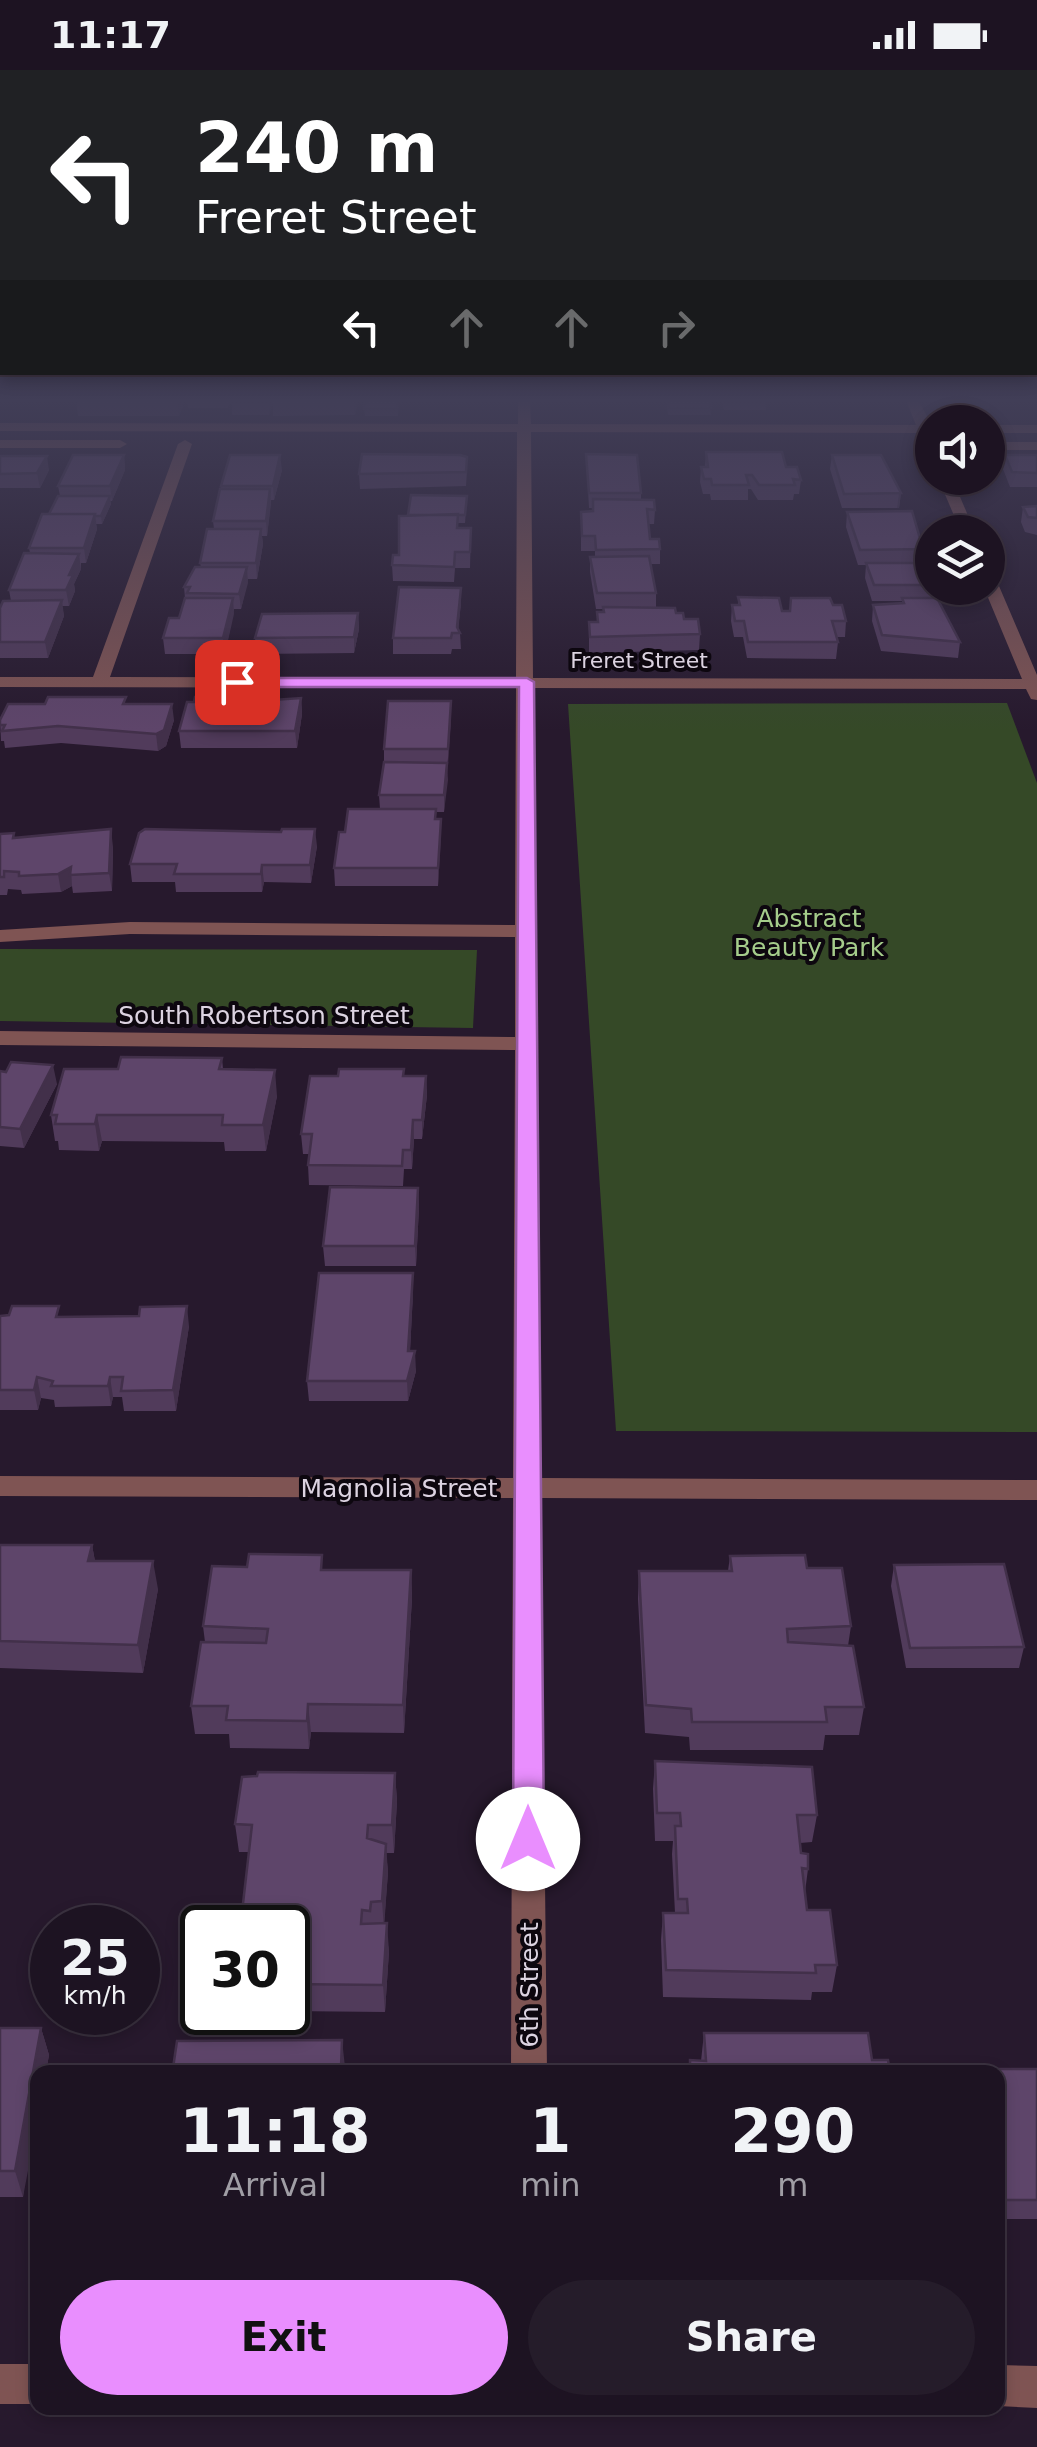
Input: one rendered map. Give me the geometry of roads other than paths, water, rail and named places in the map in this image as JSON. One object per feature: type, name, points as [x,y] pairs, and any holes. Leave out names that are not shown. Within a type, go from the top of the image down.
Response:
[{"type":"street","points":[[100,682],[162,509]]},
{"type":"street","name":"6th Street","points":[[526,509],[529,2065]]},
{"type":"street","points":[[1000,605],[1035,688]]},
{"type":"street","name":"Freret Street","points":[[0,682],[527,682],[1035,688]]},
{"type":"street","points":[[0,936],[130,928],[527,931]]},
{"type":"street","name":"South Robertson Street","points":[[0,1038],[528,1044]]},
{"type":"street","name":"Magnolia Street","points":[[0,1486],[1037,1490]]},
{"type":"street","points":[[0,2384],[30,2384]]},
{"type":"street","points":[[1005,2386],[1037,2386]]},
{"type":"park label","name":"Abstract Beauty Park","points":[[809,932]]}]
